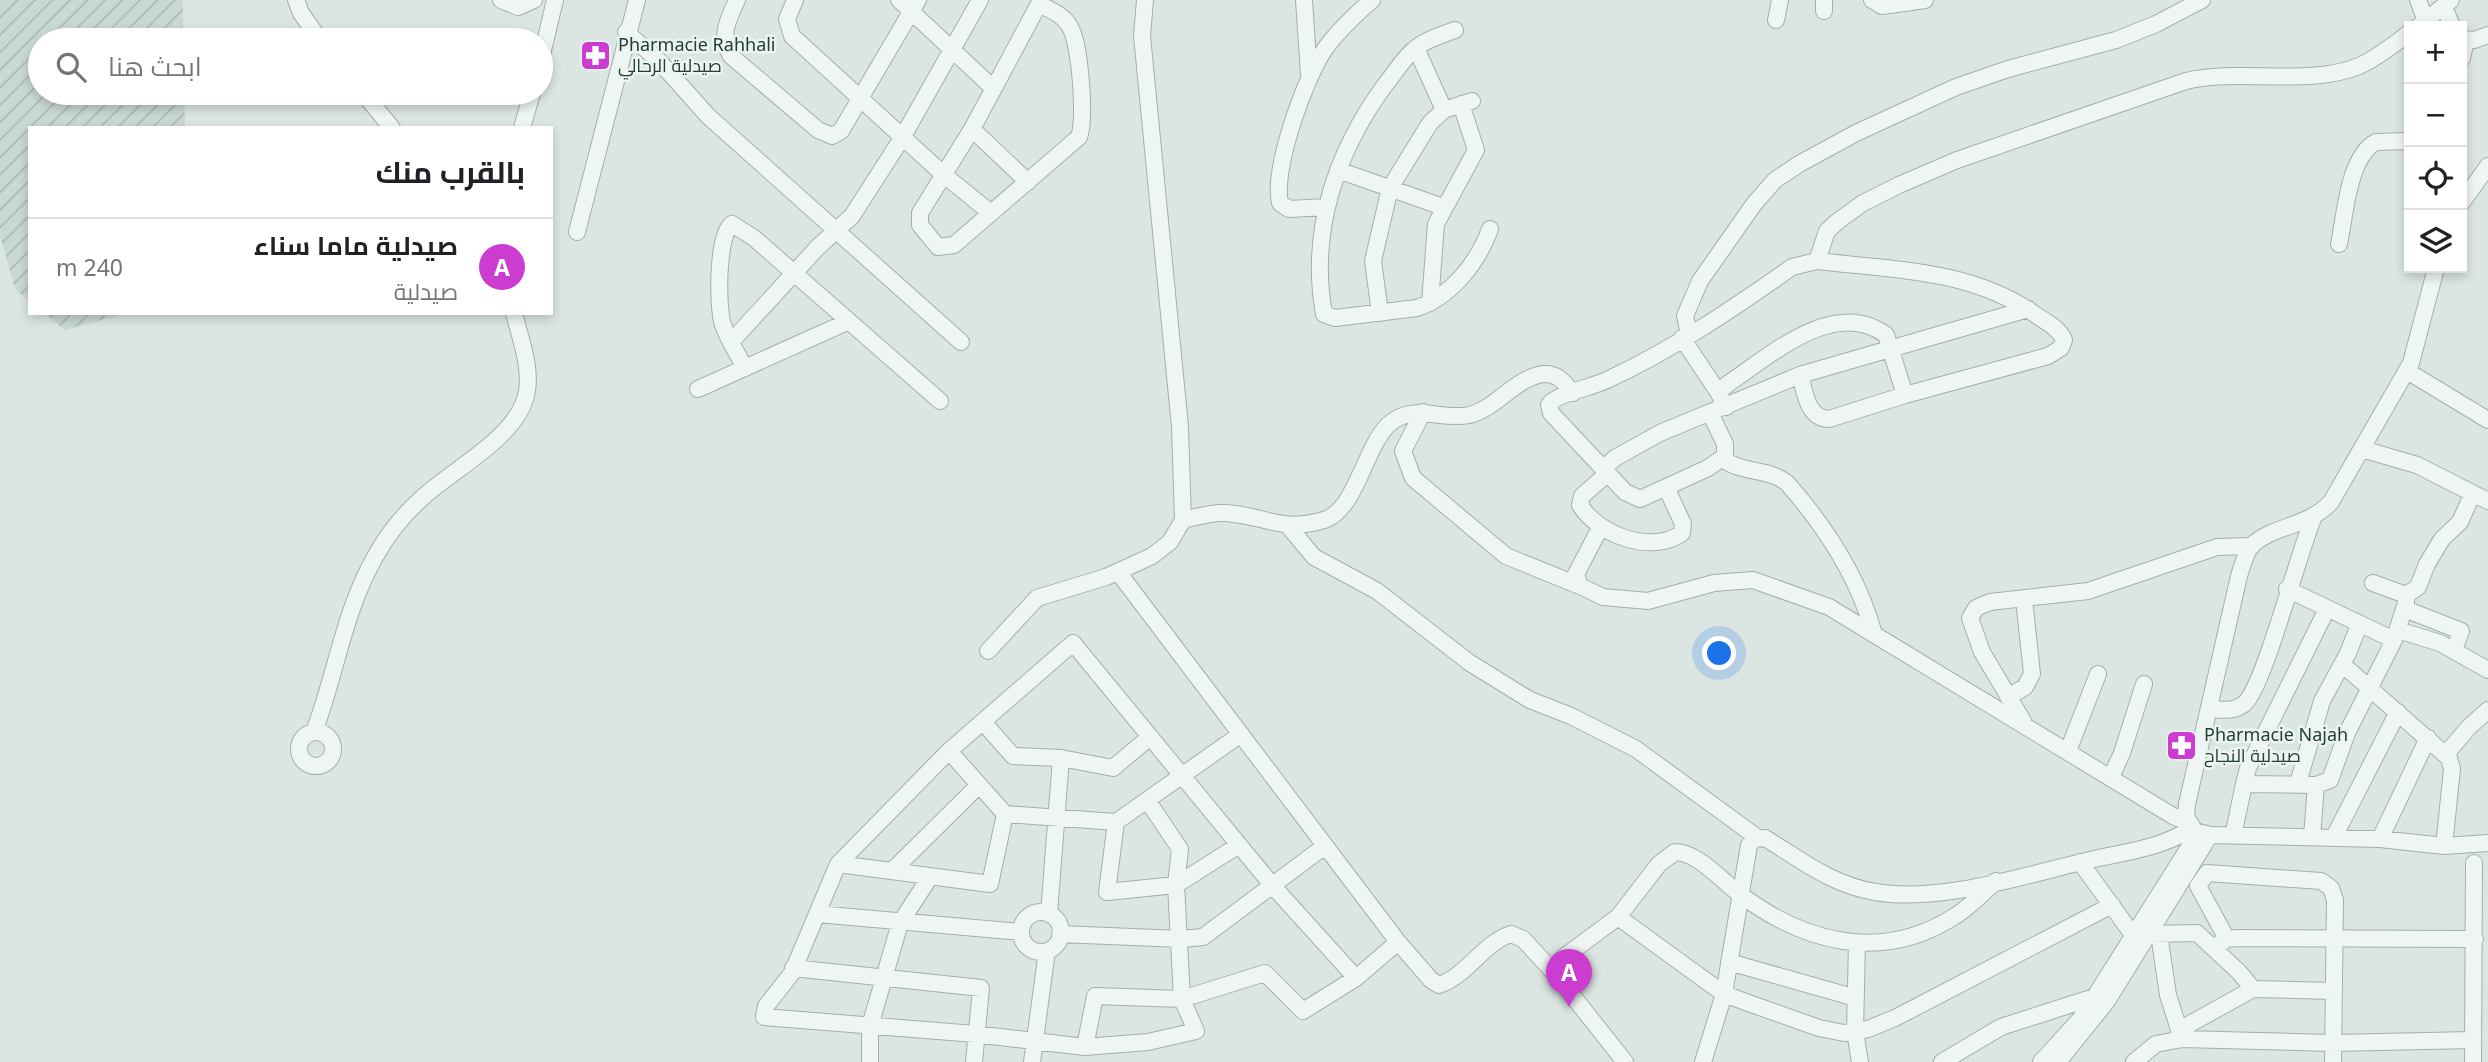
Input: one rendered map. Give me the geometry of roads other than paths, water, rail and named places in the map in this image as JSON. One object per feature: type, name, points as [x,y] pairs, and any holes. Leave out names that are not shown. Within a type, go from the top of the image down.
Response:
[{"type":"street","points":[[296,0],[312,28]]},
{"type":"street","points":[[501,0],[505,5],[518,7],[534,0]]},
{"type":"street","points":[[548,28],[555,0]]},
{"type":"street","points":[[577,232],[636,0]]},
{"type":"street","points":[[737,0],[725,30],[726,47],[731,56],[818,130],[832,136],[841,131],[909,4],[951,50],[993,88]]},
{"type":"street","points":[[795,0],[787,19],[792,36],[943,175],[991,212]]},
{"type":"street","points":[[731,342],[852,216],[902,138],[980,0]]},
{"type":"street","points":[[988,651],[1037,598],[1118,572],[1152,556],[1170,542],[1184,520],[1182,451],[1144,63],[1145,0]]},
{"type":"street","points":[[1304,0],[1309,77]]},
{"type":"street","points":[[1326,207],[1283,207],[1279,198],[1285,152],[1309,77],[1327,46],[1372,0]]},
{"type":"street","points":[[1776,20],[1780,0]]},
{"type":"street","points":[[1872,0],[1882,6],[1915,1]]},
{"type":"street","points":[[1722,400],[1686,336],[1685,316],[1700,281],[1754,204],[1775,180],[1856,133],[1956,87],[2008,69],[2116,40],[2156,24],[2202,0]]},
{"type":"street","points":[[2418,0],[2422,21]]},
{"type":"street","points":[[1040,2],[1071,27],[1077,62],[1082,131],[1070,148],[954,245],[944,249],[938,247],[925,233],[918,219],[972,129],[993,88],[1040,2]]},
{"type":"street","points":[[2426,21],[2448,4]]},
{"type":"street","points":[[1455,30],[1416,48],[1369,107],[1338,170],[1326,207],[1320,258],[1324,314],[1330,318],[1380,313],[1430,303],[1476,262],[1490,229]]},
{"type":"street","points":[[626,32],[658,60],[708,116],[961,342]]},
{"type":"street","points":[[2467,38],[2488,35]]},
{"type":"street","points":[[1817,261],[1827,231],[1838,221],[1863,203],[1957,160],[2198,78],[2348,69],[2382,53],[2404,37]]},
{"type":"street","points":[[1416,48],[1444,110]]},
{"type":"street","points":[[1380,313],[1373,261],[1390,188],[1430,123],[1444,110],[1467,102],[1476,150],[1443,207],[1433,239],[1430,303]]},
{"type":"street","points":[[373,105],[390,126]]},
{"type":"street","points":[[523,126],[529,105]]},
{"type":"street","points":[[972,129],[1028,182]]},
{"type":"street","points":[[2339,244],[2350,189],[2362,155],[2376,142],[2404,142]]},
{"type":"street","points":[[2467,195],[2488,166]]},
{"type":"street","points":[[1338,170],[1443,207]]},
{"type":"street","points":[[745,368],[731,342],[720,311],[722,248],[728,228],[732,225],[741,228],[940,401]]},
{"type":"street","points":[[1723,459],[1648,498],[1635,498],[1549,409],[1552,399],[1628,371],[1792,267],[1817,261],[1941,275],[1993,290],[2028,309],[2062,335],[2063,345],[2056,352],[1822,419],[1809,405],[1800,375]]},
{"type":"street","points":[[2027,726],[1976,642],[1970,618],[1982,604],[2067,595],[2111,585],[2217,547],[2252,546],[2314,516],[2331,502],[2407,370],[2418,344],[2435,273]]},
{"type":"street","points":[[1722,400],[1892,347],[2028,309]]},
{"type":"street","points":[[314,732],[336,667],[349,611],[360,584],[388,535],[421,498],[500,435],[516,418],[524,403],[526,361],[514,315]]},
{"type":"street","points":[[698,389],[847,322]]},
{"type":"street","points":[[1667,489],[1684,530],[1677,536],[1639,542],[1624,540],[1601,526],[1583,510],[1579,502],[1615,458],[1660,433],[1710,413],[1784,346],[1820,326],[1871,327],[1886,335],[1905,395]]},
{"type":"street","points":[[2407,370],[2488,420]]},
{"type":"street","points":[[1184,520],[1227,513],[1289,527],[1334,514],[1351,492],[1365,460],[1387,426],[1407,414],[1423,412],[1450,416],[1477,413],[1519,385],[1543,374],[1561,378],[1573,393]]},
{"type":"street","points":[[1423,412],[1404,446],[1405,461],[1413,478],[1506,556],[1604,597],[1648,601],[1714,583],[1753,580],[1829,607],[1874,631],[2197,829],[2234,836],[2380,839],[2444,846],[2488,843]]},
{"type":"street","points":[[1710,413],[1725,444],[1723,459]]},
{"type":"street","points":[[2362,449],[2417,465],[2488,501]]},
{"type":"street","points":[[1723,459],[1745,471],[1781,478],[1787,483],[1834,547],[1854,582],[1874,631]]},
{"type":"street","points":[[2244,784],[2316,785],[2330,780],[2347,733],[2396,635],[2405,602],[2417,589],[2427,564],[2447,532],[2460,522],[2472,495]]},
{"type":"street","points":[[2210,709],[2234,709],[2247,701],[2259,681],[2287,589],[2314,516]]},
{"type":"street","points":[[1580,586],[1576,574],[1601,526]]},
{"type":"street","points":[[1289,527],[1314,557],[1377,592],[1470,663],[1530,700],[1570,716],[1636,749],[1758,838],[1765,838],[1821,874],[1875,892],[1923,894],[1997,880],[2163,842],[2197,829]]},
{"type":"street","points":[[2058,1062],[2107,1001],[2145,938],[2197,829],[2187,803],[2239,576],[2252,546]]},
{"type":"street","points":[[1118,572],[1398,942],[1431,980],[1439,985],[1450,981],[1499,938],[1511,934],[1522,939],[1557,976],[1625,1062]]},
{"type":"street","points":[[2373,583],[2460,631],[2454,650]]},
{"type":"street","points":[[2287,589],[2359,625],[2396,635],[2432,639],[2488,670]]},
{"type":"street","points":[[2008,697],[2025,687],[2032,674],[2024,599]]},
{"type":"street","points":[[2234,836],[2248,768],[2327,609]]},
{"type":"street","points":[[2298,783],[2318,710],[2359,625]]},
{"type":"street","points":[[1147,800],[1180,849],[1177,885],[1182,999],[1196,1031],[1147,1042],[1085,1047],[975,1034],[764,1017],[766,1006],[793,968],[838,864],[949,751],[1073,643],[1272,886],[1356,978]]},
{"type":"street","points":[[2342,664],[2446,754],[2452,769],[2444,846]]},
{"type":"street","points":[[2068,751],[2098,674]]},
{"type":"street","points":[[2111,777],[2122,753],[2144,684]]},
{"type":"street","points":[[2446,754],[2488,710]]},
{"type":"street","points":[[2334,837],[2398,712]]},
{"type":"street","points":[[983,722],[1013,756],[1061,758],[1113,768],[1150,737]]},
{"type":"street","points":[[949,751],[1005,814],[1116,822],[1241,734]]},
{"type":"street","points":[[2380,839],[2428,738]]},
{"type":"street","points":[[1049,914],[1061,758]]},
{"type":"street","points":[[892,872],[979,785]]},
{"type":"street","points":[[2312,837],[2316,785]]},
{"type":"street","points":[[838,864],[990,884],[1005,814]]},
{"type":"street","points":[[1116,822],[1107,891],[1177,885],[1239,845]]},
{"type":"street","points":[[1703,1062],[1724,994],[1749,845],[1758,838]]},
{"type":"street","points":[[1060,933],[1181,939],[1203,937],[1325,846]]},
{"type":"street","points":[[1557,976],[1559,962],[1618,917],[1659,864],[1675,852],[1688,853],[1740,895],[1805,934],[1857,942],[1881,942],[1935,927],[1955,916],[1997,880]]},
{"type":"street","points":[[2080,862],[2112,905],[2145,938],[2164,976],[2180,1034]]},
{"type":"street","points":[[2473,1062],[2474,863]]},
{"type":"street","points":[[2253,989],[2221,943],[2198,886],[2207,873],[2326,883],[2334,894],[2333,1062]]},
{"type":"street","points":[[870,1062],[870,1026],[900,923],[930,877]]},
{"type":"street","points":[[1618,917],[1724,994],[1819,1028],[1855,1032],[1895,1018],[2112,905]]},
{"type":"street","points":[[1021,932],[1030,915],[1039,912],[1049,914],[1059,926],[1060,933],[1058,941],[1047,951],[1032,1062]]},
{"type":"street","points":[[817,914],[1021,932]]},
{"type":"street","points":[[1021,932],[1028,948],[1047,951]]},
{"type":"street","points":[[2041,1062],[2076,1024],[2094,997],[2145,938],[2192,932],[2221,943],[2334,939],[2475,939]]},
{"type":"street","points":[[2145,938],[2164,976]]},
{"type":"street","points":[[1085,1047],[1095,996],[1182,999],[1265,973],[1303,1011],[1356,978],[1398,942]]},
{"type":"street","points":[[1857,942],[1855,1032],[1860,1062]]},
{"type":"street","points":[[1729,962],[1856,998]]},
{"type":"street","points":[[793,968],[981,988],[974,1062]]},
{"type":"street","points":[[2134,1062],[2155,1044],[2180,1034],[2253,989],[2334,991]]},
{"type":"street","points":[[1942,1062],[2001,1027],[2094,997]]},
{"type":"street","points":[[2180,1034],[2333,1042],[2473,1040]]},
{"type":"place","name":"Pharmacie Rahhali صيدلية الرحالي","points":[[595,55]]},
{"type":"place","name":"Pharmacie Najah صيدلية النجاح","points":[[2181,745]]},
{"type":"place","name":"صيدلية ماما سناء","points":[[1569,1007]]}]
